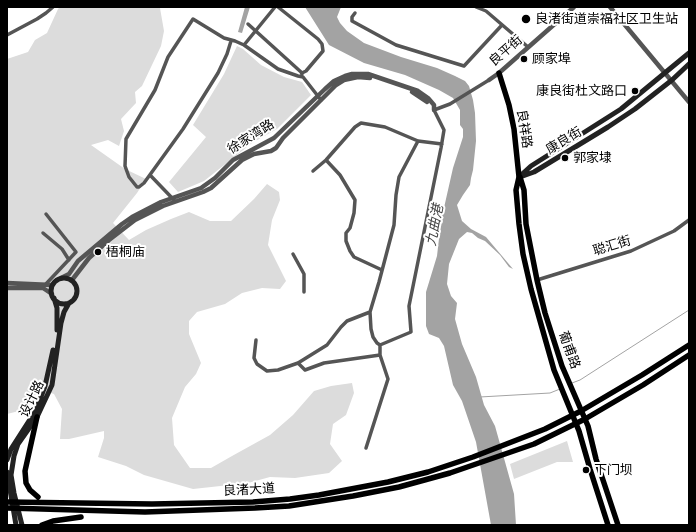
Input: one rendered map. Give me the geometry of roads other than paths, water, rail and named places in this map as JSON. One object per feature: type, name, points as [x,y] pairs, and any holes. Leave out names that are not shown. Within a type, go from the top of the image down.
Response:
[{"type":"main road","name":"康良街","points":[[519,177],[531,166],[621,109],[689,53]]},
{"type":"main road","name":"康良街","points":[[519,177],[534,172],[608,127],[635,109],[672,80],[689,64]]},
{"type":"main road","name":"良祥路","points":[[500,73],[509,104],[514,129],[519,177],[516,190]]},
{"type":"main road","name":"葡甫路","points":[[519,177],[524,190],[526,224],[545,313],[562,366],[588,426],[596,459],[618,525]]},
{"type":"main road","name":"葡甫路","points":[[516,190],[523,254],[531,289],[554,370],[579,431],[608,525]]},
{"type":"main road","points":[[61,278],[72,280],[75,283],[77,290],[75,298],[69,303],[60,303],[53,296],[52,285],[61,278]]},
{"type":"main road","name":"设计路","points":[[7,460],[11,448],[36,410],[45,386],[56,334],[57,308],[53,296]]},
{"type":"main road","name":"设计路","points":[[22,525],[11,475],[14,456],[18,444],[37,417],[52,385],[61,323],[64,312],[69,303]]},
{"type":"main road","name":"良渚大道","points":[[7,502],[152,504],[253,502],[290,499],[351,490],[388,482],[428,472],[474,457],[506,445],[572,416],[642,375],[689,345]]},
{"type":"main road","name":"良渚大道","points":[[7,508],[145,512],[289,506],[399,487],[476,464],[534,444],[585,419],[643,385],[689,355]]},
{"type":"main road","points":[[37,417],[25,471],[26,483],[30,490],[38,496]]},
{"type":"main road","points":[[7,472],[16,525]]},
{"type":"main road","points":[[42,525],[55,520],[81,517]]},
{"type":"street","points":[[7,35],[46,14],[53,7]]},
{"type":"street","points":[[231,41],[218,73],[183,129],[139,188],[132,182],[125,166],[126,139],[155,90],[168,57],[193,19],[224,38],[244,45],[278,69],[298,76],[302,75],[306,71],[323,51],[322,44],[318,39],[277,7],[244,45]]},
{"type":"street","points":[[476,7],[486,11],[528,47]]},
{"type":"street","name":"良平街","points":[[489,80],[500,73],[574,7]]},
{"type":"street","points":[[610,7],[689,102]]},
{"type":"street","points":[[355,13],[352,17],[352,21],[396,45],[464,66],[502,25]]},
{"type":"street","points":[[248,24],[302,75],[320,98]]},
{"type":"street","name":"徐家湾路","points":[[72,280],[88,258],[127,226],[148,213],[201,188],[215,178],[234,160],[272,140],[320,98],[344,80],[358,77],[368,77],[413,92],[426,100],[434,110],[444,130],[409,306],[411,332],[380,345]]},
{"type":"street","points":[[434,110],[450,104],[489,80]]},
{"type":"street","name":"徐家湾路","points":[[61,278],[69,274],[78,261],[122,224],[146,208],[203,192],[211,188],[242,160],[254,154],[271,151],[276,148],[283,138],[320,98]]},
{"type":"street","points":[[312,171],[326,160],[355,127],[361,123],[385,127],[418,141],[442,144]]},
{"type":"street","points":[[366,448],[388,379],[380,355],[380,345],[377,343],[371,329],[370,312],[394,225],[399,177],[418,141]]},
{"type":"street","points":[[326,160],[340,175],[355,200],[354,213],[350,228],[346,233],[346,241],[350,251],[354,257],[382,270]]},
{"type":"street","points":[[150,174],[175,200]]},
{"type":"street","points":[[44,286],[76,252],[46,214]]},
{"type":"street","name":"聪汇街","points":[[537,280],[644,246],[689,220]]},
{"type":"street","points":[[43,233],[62,249],[69,260]]},
{"type":"street","points":[[294,254],[304,274],[304,292]]},
{"type":"street","points":[[7,283],[44,286],[52,285]]},
{"type":"street","points":[[7,288],[43,288],[53,296]]},
{"type":"street","points":[[256,340],[254,358],[258,364],[267,371],[278,370],[298,363],[327,346],[340,327],[347,321],[370,312]]},
{"type":"street","points":[[298,363],[305,370],[324,363],[380,355]]},
{"type":"waterway","points":[[572,383],[580,380],[689,310]]},
{"type":"waterway","points":[[480,397],[550,393],[560,389]]},
{"type":"place","name":"良渚街道崇福社区卫生站","points":[[526,19]]},
{"type":"place","name":"顾家埠","points":[[524,59]]},
{"type":"place","name":"康良街杜文路口","points":[[635,91]]},
{"type":"place","name":"郭家埭","points":[[565,158]]},
{"type":"place","name":"梧桐庙","points":[[98,252]]},
{"type":"place","name":"下门坝","points":[[586,470]]},
{"type":"water label","name":"九曲港","points":[[435,225]]}]
